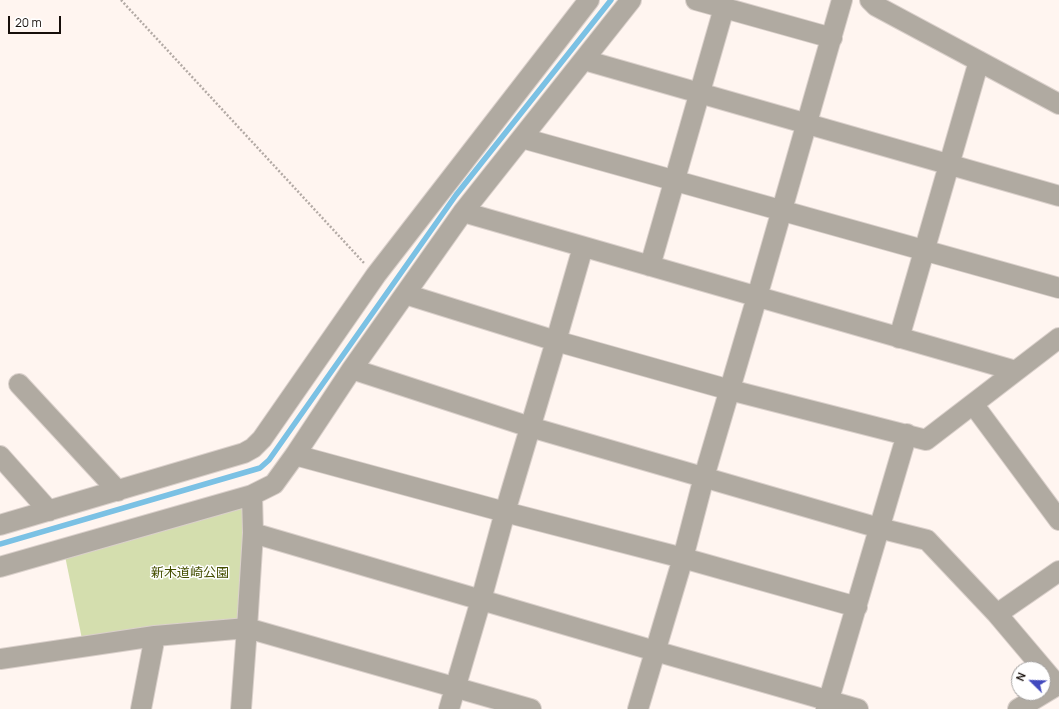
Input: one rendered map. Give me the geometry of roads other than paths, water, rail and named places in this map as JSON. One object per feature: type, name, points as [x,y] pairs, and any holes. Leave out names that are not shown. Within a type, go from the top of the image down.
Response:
[{"type":"street","points":[[0,525],[244,454],[253,448],[262,439],[376,275],[589,0]]},
{"type":"street","points":[[0,567],[252,495],[274,484],[352,369],[463,212],[632,0]]},
{"type":"street","points":[[696,0],[832,38]]},
{"type":"street","points":[[638,709],[683,558],[704,477],[842,0]]},
{"type":"street","points":[[870,0],[876,6],[1059,104]]},
{"type":"street","points":[[650,266],[724,8]]},
{"type":"street","points":[[584,60],[1059,196]]},
{"type":"street","points":[[899,338],[979,61]]},
{"type":"street","points":[[522,138],[1059,288]]},
{"type":"street","points":[[463,212],[1016,371]]},
{"type":"street","points":[[450,709],[582,246]]},
{"type":"street","points":[[405,294],[556,341],[730,390],[926,440],[1016,371],[1057,343]]},
{"type":"street","points":[[352,369],[530,427],[879,528],[927,540],[997,614],[1058,685],[1018,709]]},
{"type":"street","points":[[19,384],[118,491]]},
{"type":"street","points":[[972,404],[1059,520]]},
{"type":"street","points":[[827,705],[907,434]]},
{"type":"street","points":[[295,455],[505,512],[683,558],[857,607]]},
{"type":"street","points":[[0,456],[49,511]]},
{"type":"street","points":[[241,709],[248,628],[252,495]]},
{"type":"street","points":[[252,533],[655,651],[827,705],[858,709]]},
{"type":"street","points":[[997,614],[1059,571]]},
{"type":"street","points":[[0,659],[155,636],[248,628],[531,709]]},
{"type":"street","points":[[141,709],[155,636]]},
{"type":"waterway","points":[[0,544],[260,468],[269,460],[456,195],[611,0]]},
{"type":"park label","name":"新木道崎公園","points":[[190,573]]}]
